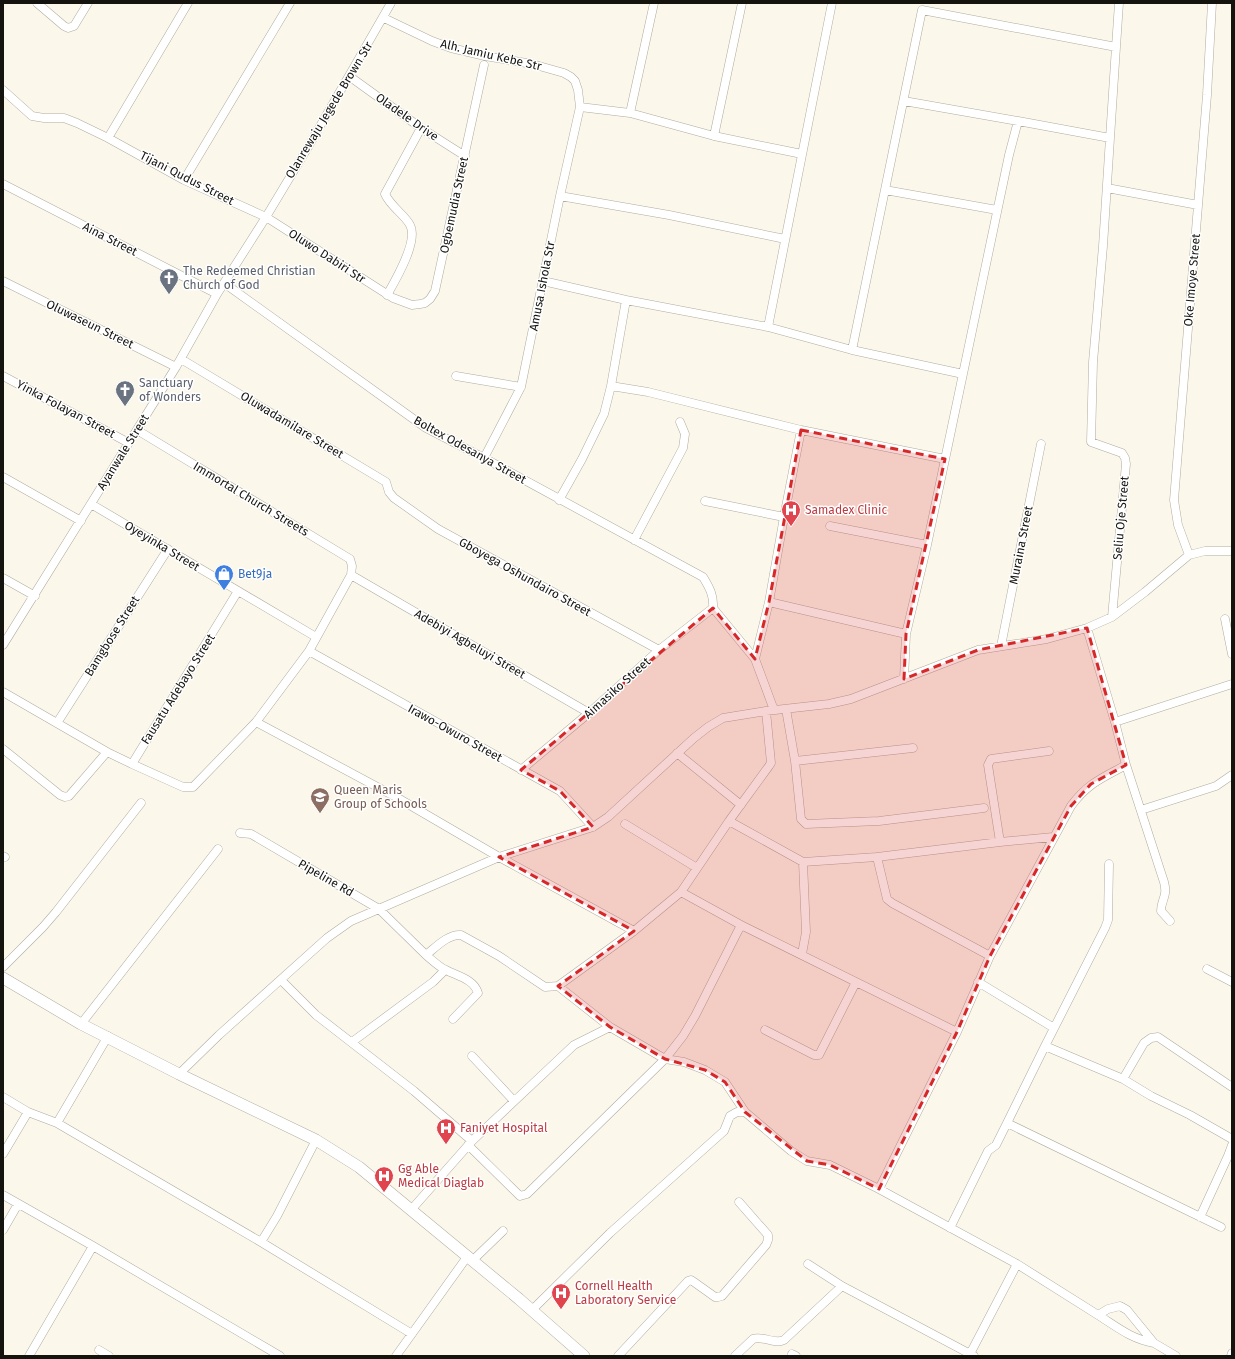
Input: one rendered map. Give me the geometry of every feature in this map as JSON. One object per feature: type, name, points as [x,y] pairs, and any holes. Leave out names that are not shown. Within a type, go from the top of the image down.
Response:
[{"type":"main road","points":[[3,978],[81,1024],[108,1036],[179,1074],[316,1140],[359,1167],[532,1310],[579,1355]]},
{"type":"street","points":[[38,3],[68,28],[74,26],[88,3]]},
{"type":"street","points":[[108,138],[188,3]]},
{"type":"street","points":[[184,180],[290,3]]},
{"type":"street","name":"Olanrewaju Jegede Brown Str","points":[[266,217],[384,18],[391,3]]},
{"type":"street","points":[[630,113],[654,3]]},
{"type":"street","points":[[714,136],[742,3]]},
{"type":"street","points":[[768,327],[832,3]]},
{"type":"street","points":[[1120,3],[1107,188],[1198,205]]},
{"type":"street","name":"Oke Imoye Street","points":[[1189,555],[1178,525],[1174,500],[1207,95],[1212,3]]},
{"type":"street","points":[[852,350],[904,101],[922,6],[1116,46]]},
{"type":"street","name":"Alh. Jamiu Kebe Str","points":[[384,18],[432,41],[451,48],[485,56],[532,64],[571,76],[576,81],[580,106]]},
{"type":"street","name":"Ogbemudia Street","points":[[387,295],[412,304],[420,304],[425,303],[430,299],[435,291],[484,66]]},
{"type":"street","name":"Oladele Drive","points":[[349,76],[420,128],[464,156]]},
{"type":"street","name":"Tijani Qudus Street","points":[[3,90],[32,116],[44,118],[64,118],[77,123],[108,138],[184,180],[266,217]]},
{"type":"street","points":[[904,101],[1110,138]]},
{"type":"street","points":[[580,106],[630,113],[714,136],[802,154]]},
{"type":"street","name":"Amusa Ishola Str","points":[[484,458],[521,387],[580,106]]},
{"type":"street","points":[[904,679],[906,634],[927,545],[1009,155],[1018,121]]},
{"type":"street","points":[[387,295],[407,258],[412,231],[410,224],[388,201],[385,194],[420,128]]},
{"type":"street","name":"Aina Street","points":[[3,184],[217,294]]},
{"type":"street","name":"Seliu Oje Street","points":[[1107,188],[1104,246],[1093,362],[1091,442],[1122,453],[1126,464],[1112,617]]},
{"type":"street","points":[[885,190],[997,210]]},
{"type":"street","points":[[560,196],[669,215],[785,239]]},
{"type":"street","name":"Ayanwale Street","points":[[3,645],[35,596],[181,359],[217,294],[266,217]]},
{"type":"street","name":"Oluwo Dabiri Str","points":[[266,217],[387,295]]},
{"type":"street","name":"Oluwaseun Street","points":[[3,281],[176,367]]},
{"type":"street","points":[[543,281],[626,300],[768,327],[852,350],[963,374]]},
{"type":"street","name":"Boltex Odesanya Street","points":[[224,283],[426,428],[703,577],[714,600],[713,608]]},
{"type":"street","points":[[559,500],[582,459],[604,414],[611,386],[626,300]]},
{"type":"street","name":"Oluwadamilare Street","points":[[181,359],[386,482],[389,492],[394,498]]},
{"type":"street","name":"Yinka Folayan Street","points":[[3,376],[129,442]]},
{"type":"street","points":[[456,376],[521,387]]},
{"type":"street","points":[[611,386],[648,392],[801,430],[945,459]]},
{"type":"street","points":[[634,540],[684,448],[685,434],[680,422]]},
{"type":"street","name":"Immortal Church Streets","points":[[137,430],[350,559],[352,566],[350,575]]},
{"type":"street","points":[[755,659],[769,602],[801,430]]},
{"type":"street","name":"Muraina Street","points":[[1001,646],[1041,444]]},
{"type":"street","points":[[3,477],[81,521]]},
{"type":"street","name":"Gboyega Oshundairo Street","points":[[394,498],[438,529],[659,650]]},
{"type":"street","points":[[705,501],[784,517]]},
{"type":"street","name":"Oyeyinka Street","points":[[91,504],[316,637]]},
{"type":"street","points":[[830,526],[927,545]]},
{"type":"street","name":"Bamgbose Street","points":[[57,723],[168,549]]},
{"type":"street","points":[[179,1074],[219,1035],[327,938],[351,921],[405,899],[499,857],[593,827],[608,817],[677,753],[708,727],[723,718],[770,710],[829,704],[851,699],[978,650],[1047,639],[1086,628],[1112,617],[1145,592],[1189,555],[1205,551],[1232,551]]},
{"type":"street","points":[[3,692],[107,752],[184,788],[193,787],[256,722],[309,651],[350,575]]},
{"type":"street","name":"Adebiyi Agbeluyi Street","points":[[350,575],[589,713]]},
{"type":"street","points":[[3,578],[35,596]]},
{"type":"street","name":"Fausatu Adebayo Street","points":[[132,764],[238,591]]},
{"type":"street","points":[[769,602],[906,634]]},
{"type":"street","points":[[426,955],[451,936],[456,934],[462,935],[499,956],[545,988],[558,986],[634,931],[680,892],[771,763],[770,710],[755,659],[713,608]]},
{"type":"street","name":"Aimasiko Street","points":[[521,770],[589,713],[659,650],[713,608]]},
{"type":"street","points":[[1225,619],[1232,654]]},
{"type":"street","points":[[1086,628],[1115,722],[1126,765],[1166,890],[1166,896],[1161,910],[1170,921]]},
{"type":"street","name":"Irawo-Owuro Street","points":[[309,651],[560,791],[593,827]]},
{"type":"street","points":[[1115,722],[1232,684]]},
{"type":"street","points":[[786,709],[795,761],[801,819],[806,824],[879,821],[984,808]]},
{"type":"street","points":[[256,722],[396,797],[499,857],[634,931]]},
{"type":"street","points":[[795,761],[913,748]]},
{"type":"street","points":[[3,749],[60,795],[65,797],[69,796],[107,752]]},
{"type":"street","points":[[1000,842],[988,766],[989,762],[991,759],[1049,751]]},
{"type":"street","points":[[677,753],[741,805]]},
{"type":"street","points":[[879,1189],[956,1032],[990,956],[1071,806],[1080,794],[1091,784],[1126,765]]},
{"type":"street","points":[[1140,810],[1216,786],[1232,776]]},
{"type":"street","points":[[3,967],[56,912],[141,803]]},
{"type":"street","points":[[729,821],[803,862],[876,857],[1053,837]]},
{"type":"street","points":[[625,824],[697,868]]},
{"type":"street","name":"Pipeline Rd","points":[[240,834],[252,834],[379,909],[426,955],[445,970],[463,977],[474,985],[478,993],[453,1019]]},
{"type":"street","points":[[81,1024],[218,849]]},
{"type":"street","points":[[876,857],[887,899],[990,956]]},
{"type":"street","points":[[802,954],[806,932],[803,862]]},
{"type":"street","points":[[950,1228],[988,1151],[996,1145],[1105,928],[1108,920],[1109,864]]},
{"type":"street","points":[[680,892],[740,924],[956,1032]]},
{"type":"street","points":[[281,980],[316,1015],[414,1091],[470,1143],[520,1196],[525,1196],[666,1059],[683,1036],[695,1016],[740,924]]},
{"type":"street","points":[[1207,969],[1232,982]]},
{"type":"street","points":[[352,1042],[433,982],[445,970]]},
{"type":"street","points":[[765,1030],[814,1055],[819,1055],[856,982]]},
{"type":"street","points":[[978,982],[1054,1028]]},
{"type":"street","points":[[558,986],[610,1027],[666,1059],[684,1062],[705,1070],[725,1082],[745,1112],[791,1151],[807,1161],[830,1165],[879,1189],[1017,1264],[1118,1329],[1141,1341],[1154,1343]]},
{"type":"street","points":[[411,1210],[470,1143],[574,1045],[610,1027]]},
{"type":"street","points":[[57,1123],[108,1036]]},
{"type":"street","points":[[1123,1079],[1144,1043],[1151,1038],[1158,1037],[1232,1087]]},
{"type":"street","points":[[1045,1046],[1123,1079],[1151,1096],[1190,1115],[1232,1139]]},
{"type":"street","points":[[472,1056],[514,1101]]},
{"type":"street","points":[[3,1097],[28,1112],[57,1123],[261,1242],[412,1334]]},
{"type":"street","points":[[3,1154],[28,1112]]},
{"type":"street","points":[[532,1310],[610,1233],[724,1131],[730,1116],[737,1112],[745,1112]]},
{"type":"street","points":[[1007,1123],[1221,1227]]},
{"type":"street","points":[[261,1242],[277,1216],[316,1140]]},
{"type":"street","points":[[1200,1217],[1232,1145]]},
{"type":"street","points":[[3,1195],[93,1246],[278,1356]]},
{"type":"street","points":[[618,1356],[688,1281],[690,1280],[694,1282],[715,1297],[722,1296],[766,1245],[768,1235],[739,1202]]},
{"type":"street","points":[[3,1230],[18,1204]]},
{"type":"street","points":[[396,1356],[470,1259],[503,1231]]},
{"type":"street","points":[[29,1356],[93,1246]]},
{"type":"street","points":[[808,1264],[842,1286],[972,1355],[1017,1264]]},
{"type":"street","points":[[735,1356],[756,1338],[780,1342],[784,1340],[842,1286]]},
{"type":"street","points":[[1098,1315],[1108,1309],[1120,1306],[1127,1310],[1154,1343],[1176,1356]]},
{"type":"street","points":[[99,1350],[109,1356]]},
{"type":"highlighted area","points":[[801,430],[945,459],[906,634],[904,679],[978,650],[1087,628],[1126,765],[1091,784],[1071,806],[990,956],[957,1032],[879,1189],[830,1165],[807,1161],[745,1112],[725,1082],[705,1070],[665,1059],[610,1027],[558,986],[634,931],[499,857],[593,827],[560,791],[521,770],[713,608],[755,659],[769,602]]},
{"type":"place","name":"The Redeemed Christian Church of God","points":[[169,295]]},
{"type":"place","name":"Sanctuary of Wonders","points":[[125,407]]},
{"type":"place","name":"Samadex Clinic","points":[[791,527]]},
{"type":"place","name":"Bet9ja","points":[[224,591]]},
{"type":"place","name":"Queen Maris Group of Schools","points":[[320,814]]},
{"type":"place","name":"Faniyet Hospital","points":[[446,1145]]},
{"type":"place","name":"Gg Able Medical Diaglab","points":[[384,1193]]},
{"type":"place","name":"Cornell Health Laboratory Service","points":[[561,1310]]}]
